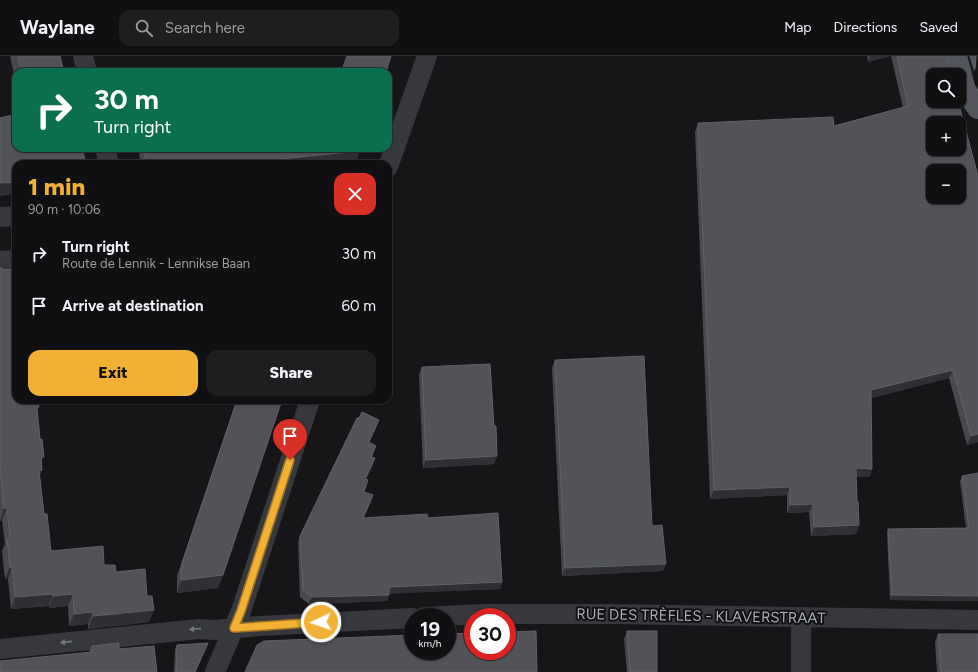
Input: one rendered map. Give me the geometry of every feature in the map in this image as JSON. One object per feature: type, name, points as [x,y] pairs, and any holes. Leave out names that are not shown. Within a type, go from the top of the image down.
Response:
[{"type":"main road","points":[[956,56],[965,90],[978,108]]},
{"type":"street","points":[[84,56],[86,68]]},
{"type":"street","points":[[390,160],[427,56]]},
{"type":"street","points":[[0,217],[12,216]]},
{"type":"street","points":[[0,261],[12,260]]},
{"type":"street","points":[[215,672],[241,611],[309,404]]},
{"type":"street","name":"RUE DES TRÈFLES - KLAVERSTRAAT","points":[[456,615],[610,614],[978,620]]},
{"type":"street","points":[[801,617],[801,672]]},
{"type":"street","points":[[0,649],[199,629],[215,630],[404,619]]},
{"type":"building","points":[[18,56],[60,56],[63,68],[20,68]]},
{"type":"building","points":[[347,56],[391,56],[387,68],[342,68]]},
{"type":"building","points":[[897,56],[946,56],[949,68],[926,68],[926,108],[960,108],[962,116],[926,116],[926,156],[966,156],[966,131],[978,176],[978,434],[971,436],[953,370],[871,390],[872,469],[856,468],[859,525],[814,527],[813,504],[790,505],[790,487],[714,490],[698,123],[833,117],[834,126],[908,106]]},
{"type":"building","points":[[971,56],[976,56],[975,69]]},
{"type":"building","points":[[12,115],[12,152],[83,152],[85,160],[12,160],[12,182],[0,183],[0,118]]},
{"type":"building","points":[[144,152],[350,152],[270,160],[146,160]]},
{"type":"building","points":[[0,268],[2,268],[2,270],[12,269],[12,404],[39,404],[39,407],[37,408],[40,439],[42,439],[44,457],[41,457],[42,470],[39,471],[44,514],[47,514],[51,551],[103,546],[104,565],[115,565],[116,572],[145,569],[147,596],[152,596],[154,610],[93,616],[93,612],[74,614],[73,594],[15,597],[7,539],[10,539],[7,508],[4,508],[0,468]]},
{"type":"building","points":[[644,356],[652,526],[662,525],[666,564],[565,568],[555,360]]},
{"type":"building","points":[[490,364],[494,426],[496,426],[497,456],[426,460],[422,367]]},
{"type":"building","points":[[236,404],[281,404],[223,575],[181,580],[182,563]]},
{"type":"building","points":[[362,412],[379,420],[369,442],[376,446],[371,457],[375,458],[365,479],[368,480],[364,492],[373,495],[363,518],[427,514],[428,518],[498,513],[502,582],[389,587],[389,595],[312,597],[303,590],[300,536],[357,418],[359,418]]},
{"type":"building","points":[[978,473],[978,596],[892,595],[888,529],[969,528],[962,476]]},
{"type":"building","points":[[536,631],[537,672],[245,672],[257,645],[264,641],[404,635],[404,660],[456,660],[456,634],[464,633],[464,660],[516,660],[516,632]]},
{"type":"building","points":[[627,631],[657,631],[657,672],[630,672]]},
{"type":"building","points":[[938,634],[978,634],[978,672],[941,672]]},
{"type":"building","points":[[119,643],[119,649],[154,646],[157,672],[0,672],[0,661],[92,652],[92,646]]},
{"type":"building","points":[[208,643],[195,672],[176,672],[177,645]]},
{"type":"route","points":[[290,460],[241,611],[234,628],[321,622]]}]
